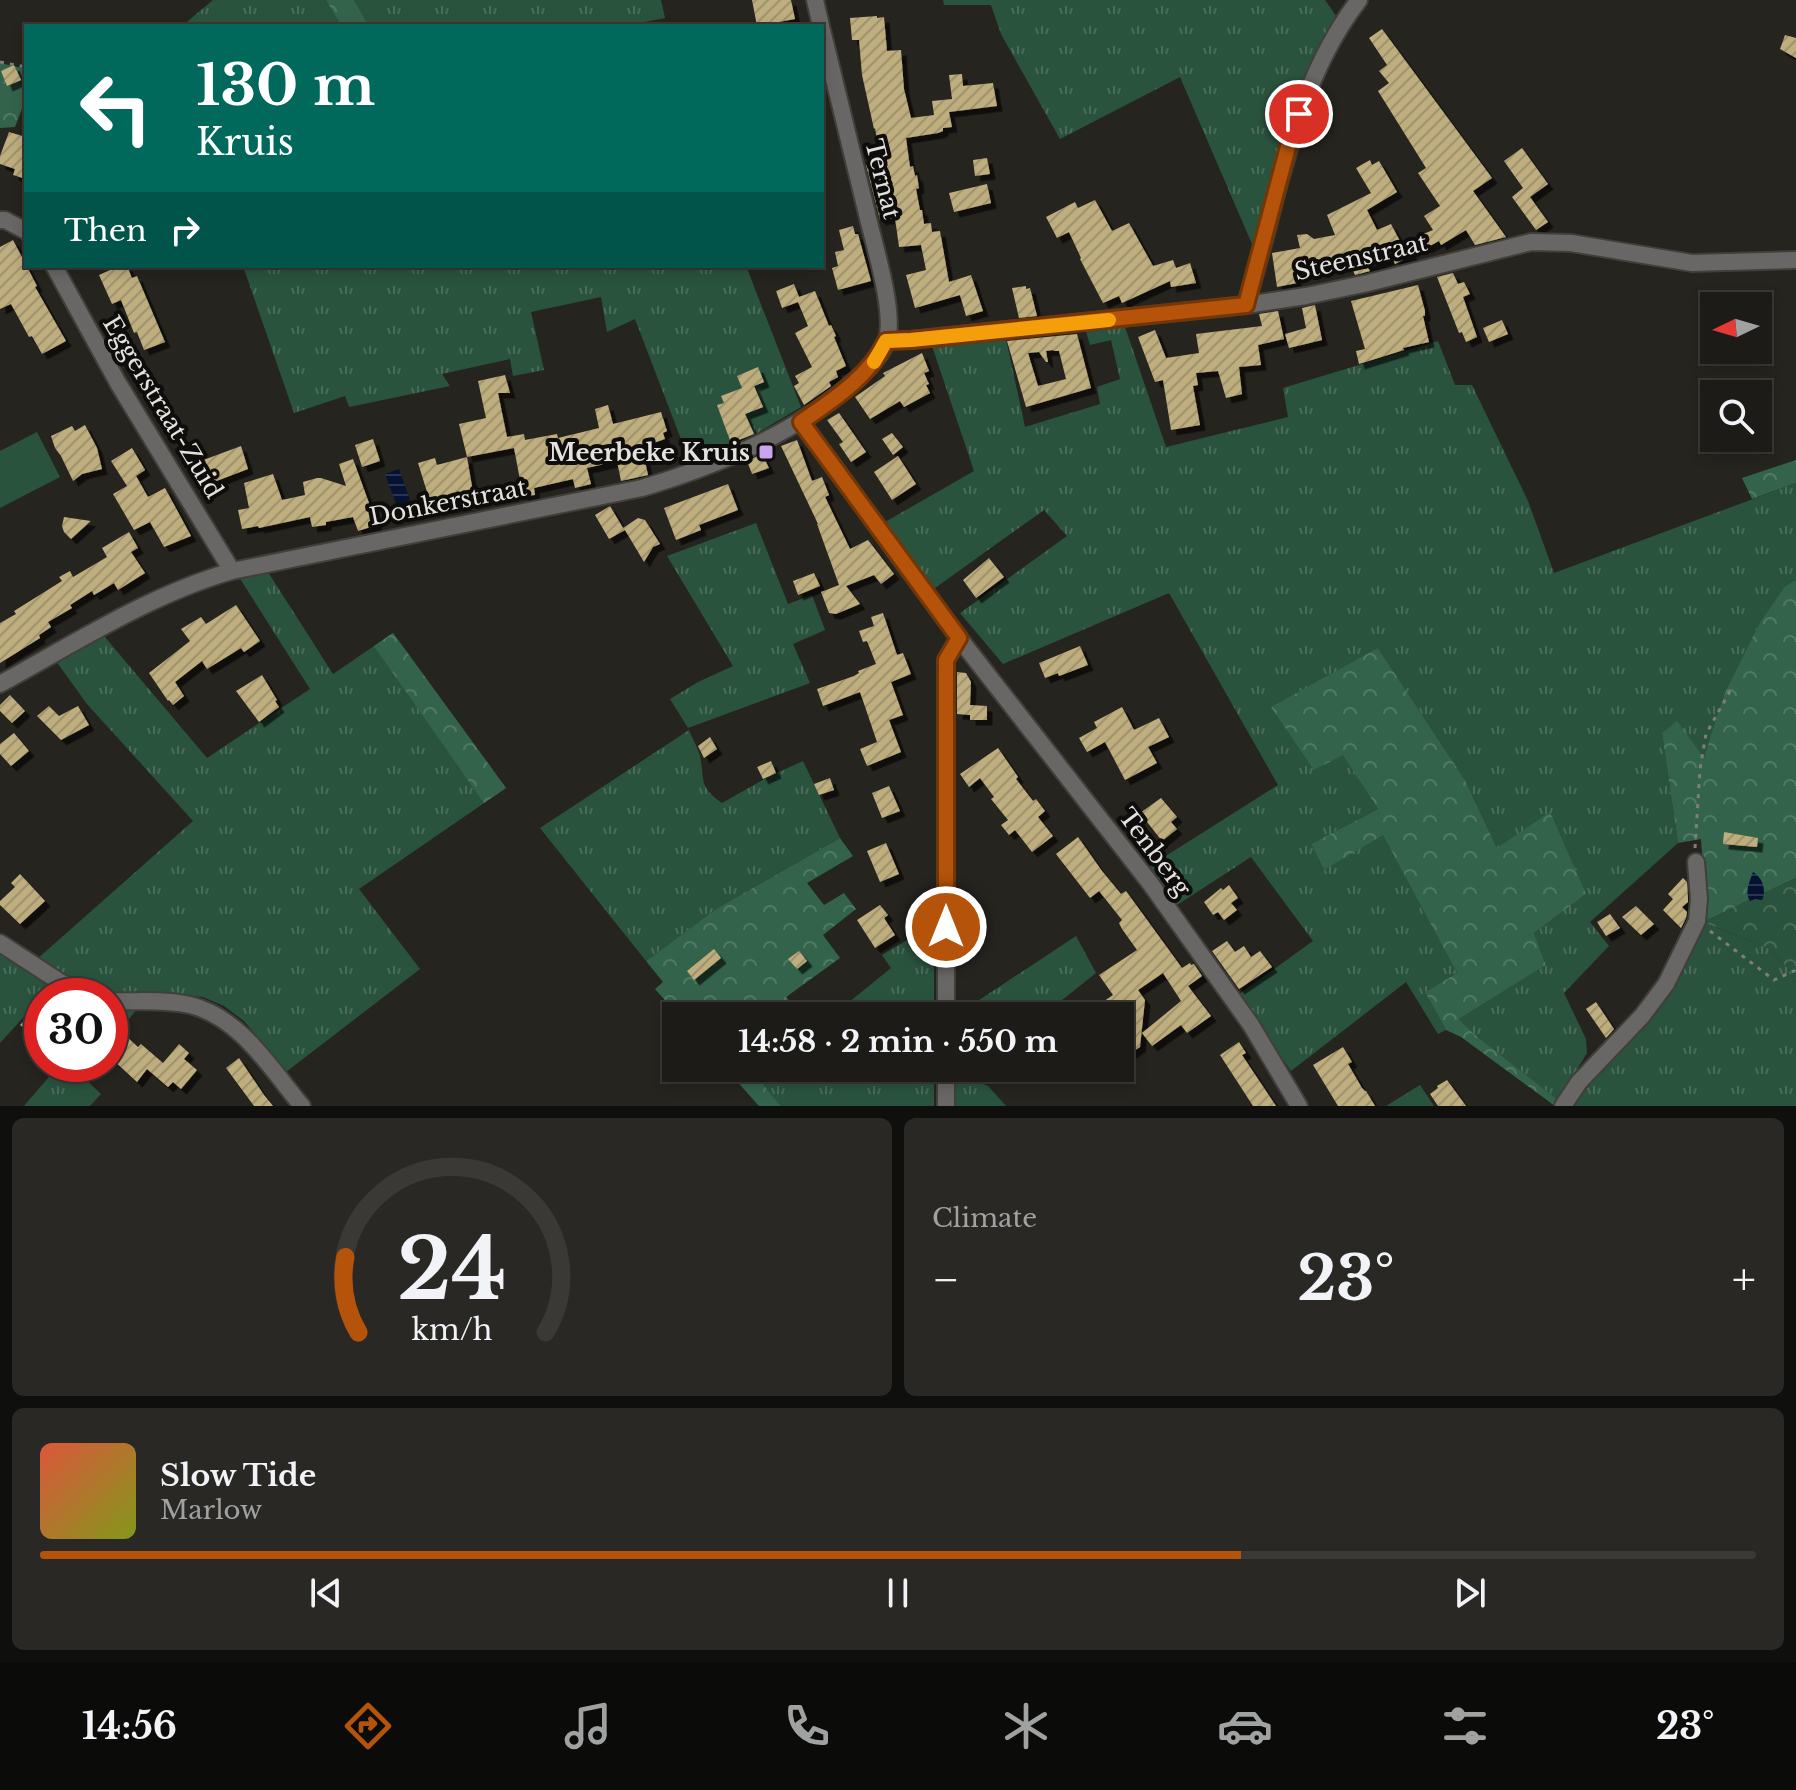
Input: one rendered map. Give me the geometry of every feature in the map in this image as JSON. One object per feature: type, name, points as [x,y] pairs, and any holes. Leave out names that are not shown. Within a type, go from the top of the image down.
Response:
[{"type":"street","name":"Ternat","points":[[815,0],[821,24]]},
{"type":"street","points":[[1246,305],[1290,139],[1308,89],[1336,33],[1359,0]]},
{"type":"street","name":"Ternat","points":[[824,37],[890,319],[886,341]]},
{"type":"street","points":[[0,220],[24,230]]},
{"type":"street","name":"Steenstraat","points":[[886,341],[1246,305],[1306,296],[1531,242],[1571,243],[1692,263],[1796,260]]},
{"type":"street","name":"Eggerstraat-Zuid","points":[[55,268],[118,383],[232,571]]},
{"type":"street","name":"Donkerstraat","points":[[0,684],[165,595],[232,571],[642,488],[672,479],[753,447],[801,422],[836,398],[869,368],[886,341]]},
{"type":"street","name":"Tenberg","points":[[801,422],[959,638],[1150,883],[1251,1025],[1299,1106]]},
{"type":"street","points":[[946,1002],[946,660],[959,638]]},
{"type":"street","points":[[1563,1106],[1579,1082],[1642,1016],[1666,984],[1697,921],[1696,862]]},
{"type":"street","points":[[0,943],[54,978]]},
{"type":"street","points":[[128,1002],[189,1005],[216,1014],[242,1034],[302,1106]]},
{"type":"street","points":[[946,1082],[946,1106]]},
{"type":"path","points":[[0,62],[24,67]]},
{"type":"path","points":[[1696,862],[1695,831],[1706,734],[1730,691]]},
{"type":"path","points":[[1697,921],[1774,980],[1796,970]]},
{"type":"green space","points":[[213,0],[326,0],[340,24],[184,24]]},
{"type":"green space","points":[[326,0],[354,0],[368,24],[340,24]]},
{"type":"green space","points":[[354,0],[661,0],[665,18],[634,24],[368,24]]},
{"type":"green space","points":[[943,0],[1325,0],[1336,16],[1302,89],[1255,251],[1180,77],[1060,139],[1001,34],[991,5],[944,5]]},
{"type":"green space","points":[[0,63],[24,69],[24,103],[15,127],[0,128]]},
{"type":"green space","points":[[244,268],[747,268],[801,407],[754,435],[689,460],[635,319],[607,332],[601,297],[531,312],[544,370],[513,376],[510,359],[442,374],[450,386],[349,407],[345,396],[294,413]]},
{"type":"green space","points":[[1124,324],[1166,447],[1288,417],[1283,388],[1438,341],[1455,385],[1472,385],[1528,501],[1554,573],[1796,483],[1796,580],[1785,586],[1760,622],[1727,688],[1704,759],[1662,733],[1678,843],[1590,922],[1609,946],[1564,993],[1586,1039],[1587,1053],[1558,1100],[1459,1019],[1546,965],[1534,933],[1586,894],[1497,848],[1465,780],[1378,648],[1314,770],[1343,754],[1378,809],[1311,844],[1324,870],[1383,834],[1457,973],[1425,992],[1446,1030],[1438,1034],[1406,982],[1291,1071],[1238,995],[1313,941],[1251,857],[1174,907],[1150,866],[1278,785],[1169,593],[1003,664],[960,613],[1067,536],[1044,510],[935,588],[885,522],[974,471],[932,346],[1006,339],[1025,427],[1100,404],[1097,387],[1120,379],[1111,340],[1090,345],[1085,328]]},
{"type":"green space","points":[[37,432],[60,477],[0,508],[0,451]]},
{"type":"green space","points":[[1796,460],[1796,483],[1752,499],[1742,478]]},
{"type":"green space","points":[[756,523],[788,604],[812,595],[825,630],[793,644],[810,683],[688,728],[670,699],[733,666],[667,556]]},
{"type":"green space","points":[[268,572],[333,674],[393,633],[506,788],[359,889],[420,969],[286,1072],[244,1021],[224,1006],[203,997],[128,993],[128,978],[72,978],[36,960],[193,821],[87,704],[56,661],[104,636],[207,758],[310,689],[239,577]]},
{"type":"green space","points":[[1796,580],[1796,878],[1703,922],[1705,900],[1701,839],[1678,843],[1662,733],[1677,721],[1704,758],[1727,688],[1760,622],[1785,586]]},
{"type":"green space","points":[[393,633],[506,788],[484,803],[374,646]]},
{"type":"green space","points":[[1378,648],[1465,780],[1497,848],[1550,812],[1586,894],[1534,933],[1546,965],[1459,1019],[1558,1100],[1555,1106],[1461,1037],[1446,1030],[1425,992],[1457,973],[1383,835],[1324,870],[1311,844],[1378,809],[1343,755],[1314,770],[1271,707]]},
{"type":"green space","points":[[689,730],[699,753],[706,787],[722,803],[803,761],[840,838],[716,909],[646,961],[540,828]]},
{"type":"green space","points":[[840,838],[853,856],[807,883],[824,905],[844,893],[856,909],[823,935],[840,958],[786,997],[791,1002],[667,1002],[655,989],[663,982],[646,961],[716,909]]},
{"type":"green space","points":[[1796,878],[1796,977],[1768,948],[1703,922]]},
{"type":"green space","points":[[1703,922],[1768,948],[1796,977],[1796,1106],[1570,1106],[1673,989]]},
{"type":"green space","points":[[934,924],[934,1002],[849,1002],[891,968],[882,955]]},
{"type":"green space","points":[[1076,936],[1096,973],[1060,1002],[976,1002]]},
{"type":"green space","points":[[0,948],[45,978],[24,978],[24,1017],[0,1043]]},
{"type":"green space","points":[[128,1006],[139,1007],[128,1020]]},
{"type":"green space","points":[[45,1082],[88,1082],[101,1094],[90,1106],[24,1106]]},
{"type":"green space","points":[[738,1082],[761,1082],[781,1106],[759,1106]]},
{"type":"green space","points":[[761,1082],[934,1082],[934,1106],[781,1106]]},
{"type":"green space","points":[[950,1082],[978,1082],[988,1086],[1006,1106],[950,1106]]},
{"type":"green space","points":[[1420,1085],[1434,1106],[1386,1106]]},
{"type":"water","points":[[399,469],[410,500],[397,506],[385,474]]},
{"type":"water","points":[[1753,872],[1763,884],[1762,900],[1750,901],[1748,898]]},
{"type":"building","points":[[752,0],[791,0],[795,19],[757,24]]},
{"type":"building","points":[[884,17],[887,51],[901,50],[904,89],[911,118],[934,115],[932,101],[952,99],[949,75],[962,74],[963,86],[993,83],[997,106],[949,112],[952,127],[943,128],[938,133],[906,138],[910,167],[913,166],[917,175],[919,188],[916,189],[924,224],[931,223],[932,232],[940,231],[949,282],[971,275],[983,311],[966,316],[960,295],[915,308],[906,275],[926,270],[921,245],[899,247],[895,218],[880,220],[866,165],[881,162],[862,75],[859,40],[852,40],[850,18]]},
{"type":"building","points":[[1382,29],[1492,178],[1473,191],[1506,237],[1475,245],[1466,230],[1441,245],[1439,241],[1426,248],[1421,235],[1433,230],[1424,216],[1440,206],[1418,173],[1426,168],[1378,91],[1389,83],[1379,71],[1387,65],[1369,38]]},
{"type":"building","points":[[1785,35],[1796,38],[1796,58],[1780,49]]},
{"type":"building","points":[[14,65],[21,80],[7,86],[1,71]]},
{"type":"building","points":[[9,132],[24,136],[24,178],[13,175],[15,169],[0,164]]},
{"type":"building","points":[[1522,148],[1548,184],[1530,197],[1548,222],[1536,230],[1512,197],[1523,188],[1504,161]]},
{"type":"building","points":[[987,158],[990,174],[975,176],[973,160]]},
{"type":"building","points":[[1370,160],[1372,165],[1379,161],[1397,192],[1367,210],[1377,230],[1391,224],[1402,245],[1408,241],[1412,255],[1395,264],[1392,258],[1368,268],[1370,271],[1355,275],[1349,262],[1295,275],[1297,283],[1277,287],[1272,253],[1300,248],[1297,235],[1307,234],[1314,239],[1335,235],[1327,215],[1371,193],[1356,168]]},
{"type":"building","points":[[987,184],[991,203],[954,212],[949,193]]},
{"type":"building","points":[[1095,200],[1112,231],[1129,223],[1153,266],[1173,260],[1176,268],[1190,263],[1196,283],[1171,287],[1170,281],[1122,303],[1119,296],[1103,303],[1069,232],[1057,238],[1046,217],[1075,202],[1078,208]]},
{"type":"building","points":[[853,226],[871,281],[838,290],[832,268],[838,266],[835,252],[844,250],[839,230]]},
{"type":"building","points":[[13,240],[24,261],[24,268],[28,268],[66,341],[42,354],[11,304],[0,309],[0,247]]},
{"type":"building","points":[[115,268],[128,268],[132,278],[137,276],[165,342],[144,350],[121,300],[112,304],[99,275]]},
{"type":"building","points":[[1453,273],[1458,284],[1464,282],[1470,294],[1463,297],[1477,337],[1466,342],[1462,332],[1459,333],[1437,277]]},
{"type":"building","points":[[794,284],[799,297],[815,291],[846,366],[836,371],[838,377],[829,382],[831,386],[804,405],[794,386],[799,383],[795,376],[812,367],[795,333],[808,326],[798,302],[782,308],[776,291]]},
{"type":"building","points":[[1418,285],[1429,342],[1359,364],[1356,351],[1365,349],[1351,301]]},
{"type":"building","points":[[1026,286],[1026,289],[1030,288],[1037,316],[1019,318],[1012,288]]},
{"type":"building","points":[[1315,305],[1322,340],[1289,348],[1285,334],[1306,328],[1302,308]]},
{"type":"building","points":[[1278,311],[1284,339],[1258,345],[1261,365],[1239,367],[1242,394],[1226,398],[1218,371],[1196,373],[1198,385],[1193,386],[1200,425],[1171,430],[1163,380],[1155,382],[1138,337],[1155,330],[1166,358],[1199,353],[1196,334],[1262,326],[1259,314]]},
{"type":"building","points":[[1502,320],[1508,334],[1489,342],[1483,328]]},
{"type":"building","points":[[1077,334],[1091,388],[1026,407],[1007,341]],"holes":[[[1046,351],[1059,351],[1066,379],[1038,386],[1028,353],[1039,352],[1048,362]]]},
{"type":"building","points":[[922,353],[929,371],[924,373],[930,393],[904,407],[900,401],[870,419],[855,397],[885,376],[883,373]]},
{"type":"building","points":[[758,367],[764,382],[754,386],[763,407],[745,414],[754,434],[731,443],[717,405],[724,403],[721,396],[742,388],[737,376]]},
{"type":"building","points":[[505,375],[510,393],[498,393],[507,437],[524,434],[525,440],[557,434],[558,438],[599,428],[595,409],[608,405],[613,424],[661,412],[667,431],[663,433],[665,439],[642,447],[648,475],[621,481],[617,461],[587,468],[591,484],[575,488],[573,479],[534,488],[535,495],[523,496],[514,448],[467,457],[459,424],[486,418],[478,381]]},
{"type":"building","points":[[839,413],[866,452],[851,462],[839,444],[843,442],[827,420]]},
{"type":"building","points":[[85,425],[97,448],[102,469],[82,474],[73,481],[51,436],[72,426],[75,431]]},
{"type":"building","points":[[892,433],[903,447],[893,455],[882,439]]},
{"type":"building","points":[[373,439],[380,461],[362,467],[355,445]]},
{"type":"building","points":[[797,440],[812,481],[822,477],[829,495],[825,497],[850,549],[868,540],[894,574],[881,584],[874,575],[846,586],[860,604],[836,614],[829,613],[821,592],[839,585],[818,524],[781,446]]},
{"type":"building","points":[[241,446],[248,469],[206,485],[198,462]]},
{"type":"building","points":[[132,448],[145,470],[136,476],[148,497],[165,488],[191,536],[164,547],[150,522],[134,530],[113,494],[127,486],[111,461]]},
{"type":"building","points":[[762,454],[769,468],[752,474],[747,461]]},
{"type":"building","points":[[898,456],[916,484],[892,500],[874,472]]},
{"type":"building","points":[[467,457],[473,492],[444,498],[446,504],[432,508],[418,463],[435,458],[437,465]]},
{"type":"building","points":[[353,459],[377,525],[358,531],[353,517],[312,527],[310,517],[242,529],[238,510],[249,508],[244,483],[273,474],[282,500],[305,495],[303,482],[317,478],[346,486],[339,464]]},
{"type":"building","points":[[728,484],[738,510],[699,525],[701,530],[676,540],[664,508]]},
{"type":"building","points":[[610,506],[623,528],[638,518],[645,520],[660,544],[653,547],[644,562],[625,530],[609,539],[595,515]]},
{"type":"building","points":[[64,517],[91,521],[71,539],[62,526]]},
{"type":"building","points":[[129,532],[138,548],[131,552],[145,573],[118,590],[114,583],[94,595],[92,591],[48,622],[51,627],[39,635],[40,638],[0,663],[0,623],[62,581],[59,577],[70,571],[73,577],[107,557],[102,548]]},
{"type":"building","points":[[989,558],[1004,577],[976,598],[963,580]]},
{"type":"building","points":[[814,573],[820,586],[798,595],[793,581]]},
{"type":"building","points":[[236,605],[260,641],[244,652],[241,648],[207,669],[202,661],[175,682],[184,696],[173,705],[149,673],[190,641],[181,629],[201,617],[206,624]]},
{"type":"building","points":[[883,613],[897,655],[903,653],[911,674],[891,682],[903,715],[889,720],[901,752],[867,766],[860,749],[877,742],[860,692],[823,706],[817,689],[854,676],[858,671],[876,664],[867,641],[863,642],[859,631],[874,626],[871,617]]},
{"type":"building","points":[[1080,646],[1088,665],[1045,678],[1039,663]]},
{"type":"building","points":[[957,672],[966,673],[971,682],[970,705],[987,706],[987,720],[970,720],[970,715],[957,714]]},
{"type":"building","points":[[262,675],[279,707],[259,722],[236,691]]},
{"type":"building","points":[[10,695],[25,711],[12,723],[0,711],[0,705]]},
{"type":"building","points":[[49,706],[59,716],[78,706],[89,725],[61,740],[37,716]]},
{"type":"building","points":[[1122,707],[1134,730],[1159,718],[1169,737],[1148,747],[1157,763],[1125,780],[1105,742],[1087,752],[1079,738],[1097,728],[1094,722]]},
{"type":"building","points":[[14,733],[29,751],[11,766],[0,754],[0,744]]},
{"type":"building","points":[[710,737],[717,749],[704,758],[698,746]]},
{"type":"building","points":[[998,748],[1018,777],[1016,779],[1045,811],[1038,817],[1053,836],[1032,852],[1015,830],[1009,835],[1001,825],[1008,820],[991,799],[994,797],[980,778],[969,787],[960,774]]},
{"type":"building","points":[[771,761],[776,773],[763,779],[757,767]]},
{"type":"building","points":[[830,778],[834,790],[819,795],[814,784]]},
{"type":"building","points":[[889,786],[900,811],[882,818],[872,793]]},
{"type":"building","points":[[1161,798],[1177,817],[1171,822],[1177,829],[1162,841],[1140,813]]},
{"type":"building","points":[[1724,832],[1758,838],[1757,847],[1723,844]]},
{"type":"building","points":[[1078,837],[1121,894],[1126,891],[1182,968],[1194,964],[1202,976],[1188,986],[1211,1016],[1187,1033],[1181,1025],[1152,1046],[1142,1033],[1181,1001],[1163,973],[1138,990],[1145,1000],[1140,1047],[1134,1051],[1134,1002],[1103,1002],[1113,995],[1099,975],[1137,950],[1119,923],[1122,920],[1099,891],[1090,898],[1056,854]]},
{"type":"building","points":[[886,843],[899,874],[880,882],[867,851]]},
{"type":"building","points":[[20,874],[45,901],[20,924],[0,905],[0,901],[15,887],[11,883]]},
{"type":"building","points":[[1683,878],[1687,882],[1688,902],[1682,907],[1687,912],[1681,928],[1663,910],[1673,899],[1668,894]]},
{"type":"building","points":[[1229,885],[1238,898],[1231,903],[1237,910],[1224,920],[1218,912],[1213,915],[1204,902]]},
{"type":"building","points":[[880,905],[888,915],[884,918],[895,935],[875,948],[857,920]]},
{"type":"building","points":[[1636,906],[1654,924],[1641,935],[1622,917]]},
{"type":"building","points":[[1610,914],[1620,928],[1606,936],[1597,922]]},
{"type":"building","points":[[1227,941],[1235,952],[1244,946],[1251,957],[1260,951],[1272,967],[1239,989],[1212,951]]},
{"type":"building","points":[[714,949],[721,958],[694,980],[687,971]]},
{"type":"building","points":[[799,951],[807,961],[797,969],[788,959]]},
{"type":"building","points":[[1596,1002],[1614,1029],[1606,1038],[1586,1009]]},
{"type":"building","points":[[128,1038],[138,1047],[141,1044],[163,1063],[179,1044],[189,1053],[184,1059],[197,1070],[181,1089],[173,1082],[168,1087],[147,1069],[137,1082],[128,1074]]},
{"type":"building","points":[[1239,1042],[1246,1053],[1242,1055],[1276,1106],[1253,1106],[1220,1055]]},
{"type":"building","points":[[1343,1047],[1352,1062],[1348,1064],[1375,1106],[1338,1106],[1313,1065]]},
{"type":"building","points":[[239,1058],[273,1106],[254,1106],[226,1068]]},
{"type":"building","points":[[1447,1080],[1466,1106],[1438,1106],[1430,1094]]},
{"type":"slow traffic","points":[[874,362],[886,341],[1109,320]]},
{"type":"place","name":"Meerbeke Kruis","points":[[766,452]]},
{"type":"route","points":[[946,927],[946,660],[959,638],[801,422],[836,398],[869,368],[886,341],[1246,305],[1299,114]]}]
